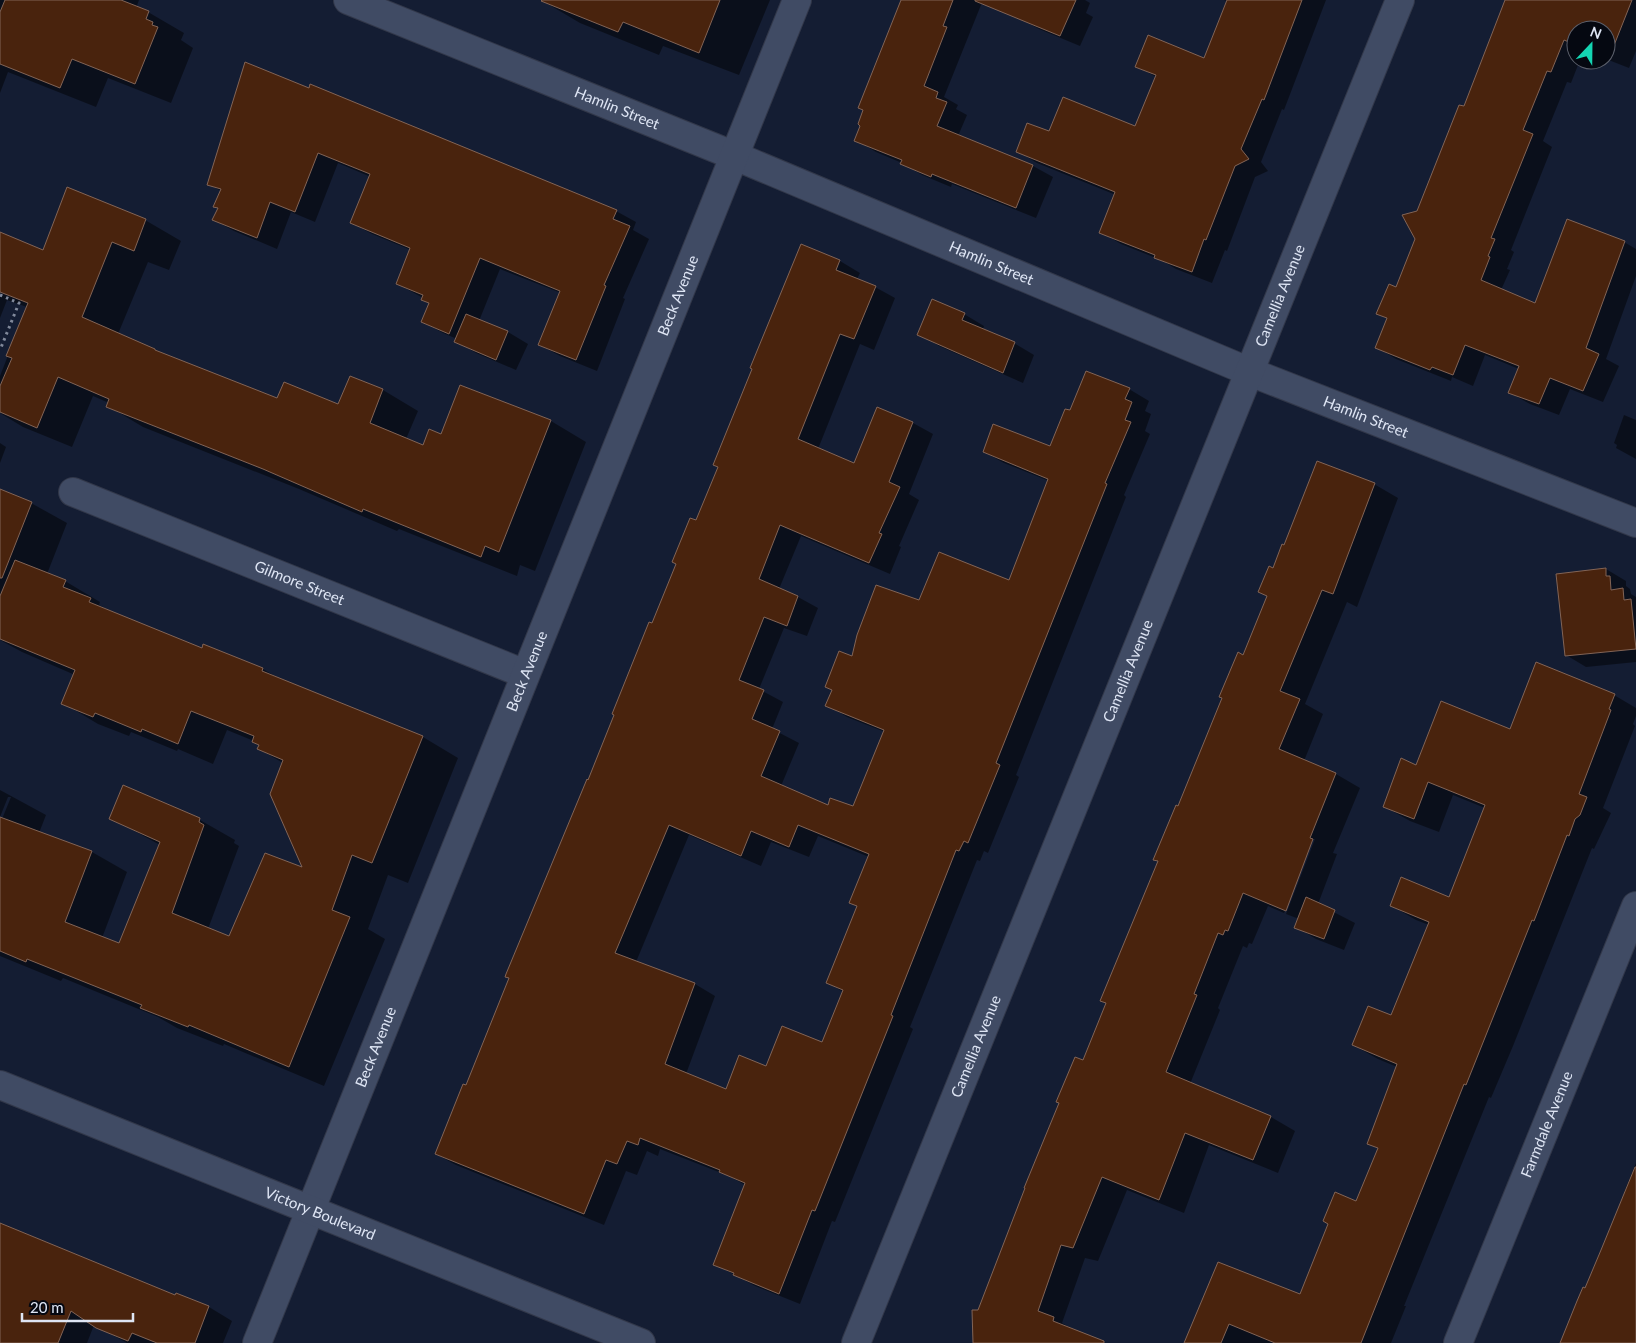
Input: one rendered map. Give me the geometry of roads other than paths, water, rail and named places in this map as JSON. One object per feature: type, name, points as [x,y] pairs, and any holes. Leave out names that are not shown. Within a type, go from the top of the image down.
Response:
[{"type":"street","name":"Hamlin Street","points":[[348,0],[735,156],[1250,372],[1636,523]]},
{"type":"street","name":"Beck Avenue","points":[[257,1343],[797,0]]},
{"type":"street","name":"Camellia Avenue","points":[[856,1343],[1400,0]]},
{"type":"street","name":"Gilmore Street","points":[[73,492],[525,674]]},
{"type":"street","name":"Farmdale Avenue","points":[[1458,1343],[1636,906]]},
{"type":"street","name":"Victory Boulevard","points":[[0,1084],[641,1343]]}]
